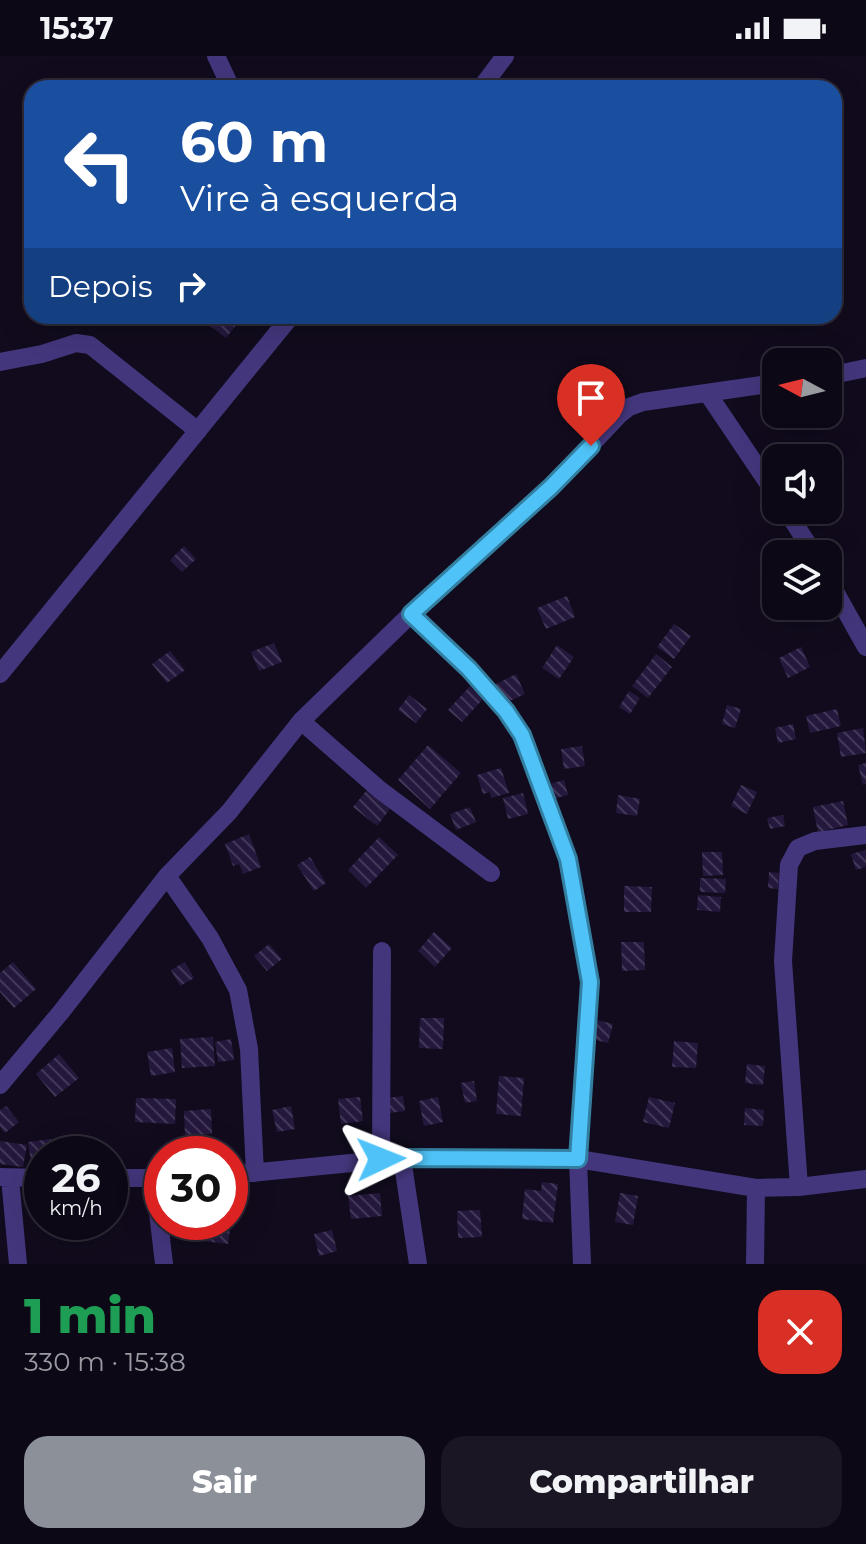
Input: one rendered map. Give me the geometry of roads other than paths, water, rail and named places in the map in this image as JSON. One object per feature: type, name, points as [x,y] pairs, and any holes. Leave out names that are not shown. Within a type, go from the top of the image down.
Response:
[{"type":"street","points":[[216,56],[227,80]]},
{"type":"street","points":[[487,80],[505,56]]},
{"type":"street","points":[[0,674],[285,324]]},
{"type":"street","points":[[0,362],[42,354],[76,343],[90,345],[198,431]]},
{"type":"street","points":[[842,373],[866,368]]},
{"type":"street","points":[[0,1085],[167,876],[229,812],[301,721],[411,614],[551,487],[619,415],[643,402],[762,385]]},
{"type":"street","points":[[708,394],[762,474]]},
{"type":"street","points":[[842,604],[866,647]]},
{"type":"street","points":[[411,614],[469,669],[506,711],[522,735],[568,859],[590,982],[578,1159],[582,1264]]},
{"type":"street","points":[[301,721],[380,790],[491,873]]},
{"type":"street","points":[[799,1187],[783,961],[789,865],[798,848],[815,841],[866,835]]},
{"type":"street","points":[[167,876],[210,938],[238,990],[249,1049],[255,1173]]},
{"type":"street","points":[[381,1159],[382,951]]},
{"type":"street","points":[[402,1158],[418,1264]]},
{"type":"street","points":[[248,1174],[402,1158],[578,1159],[756,1188],[799,1187],[866,1179]]},
{"type":"street","points":[[5,1178],[18,1264]]},
{"type":"street","points":[[755,1264],[756,1188]]},
{"type":"street","points":[[162,1240],[164,1264]]}]
